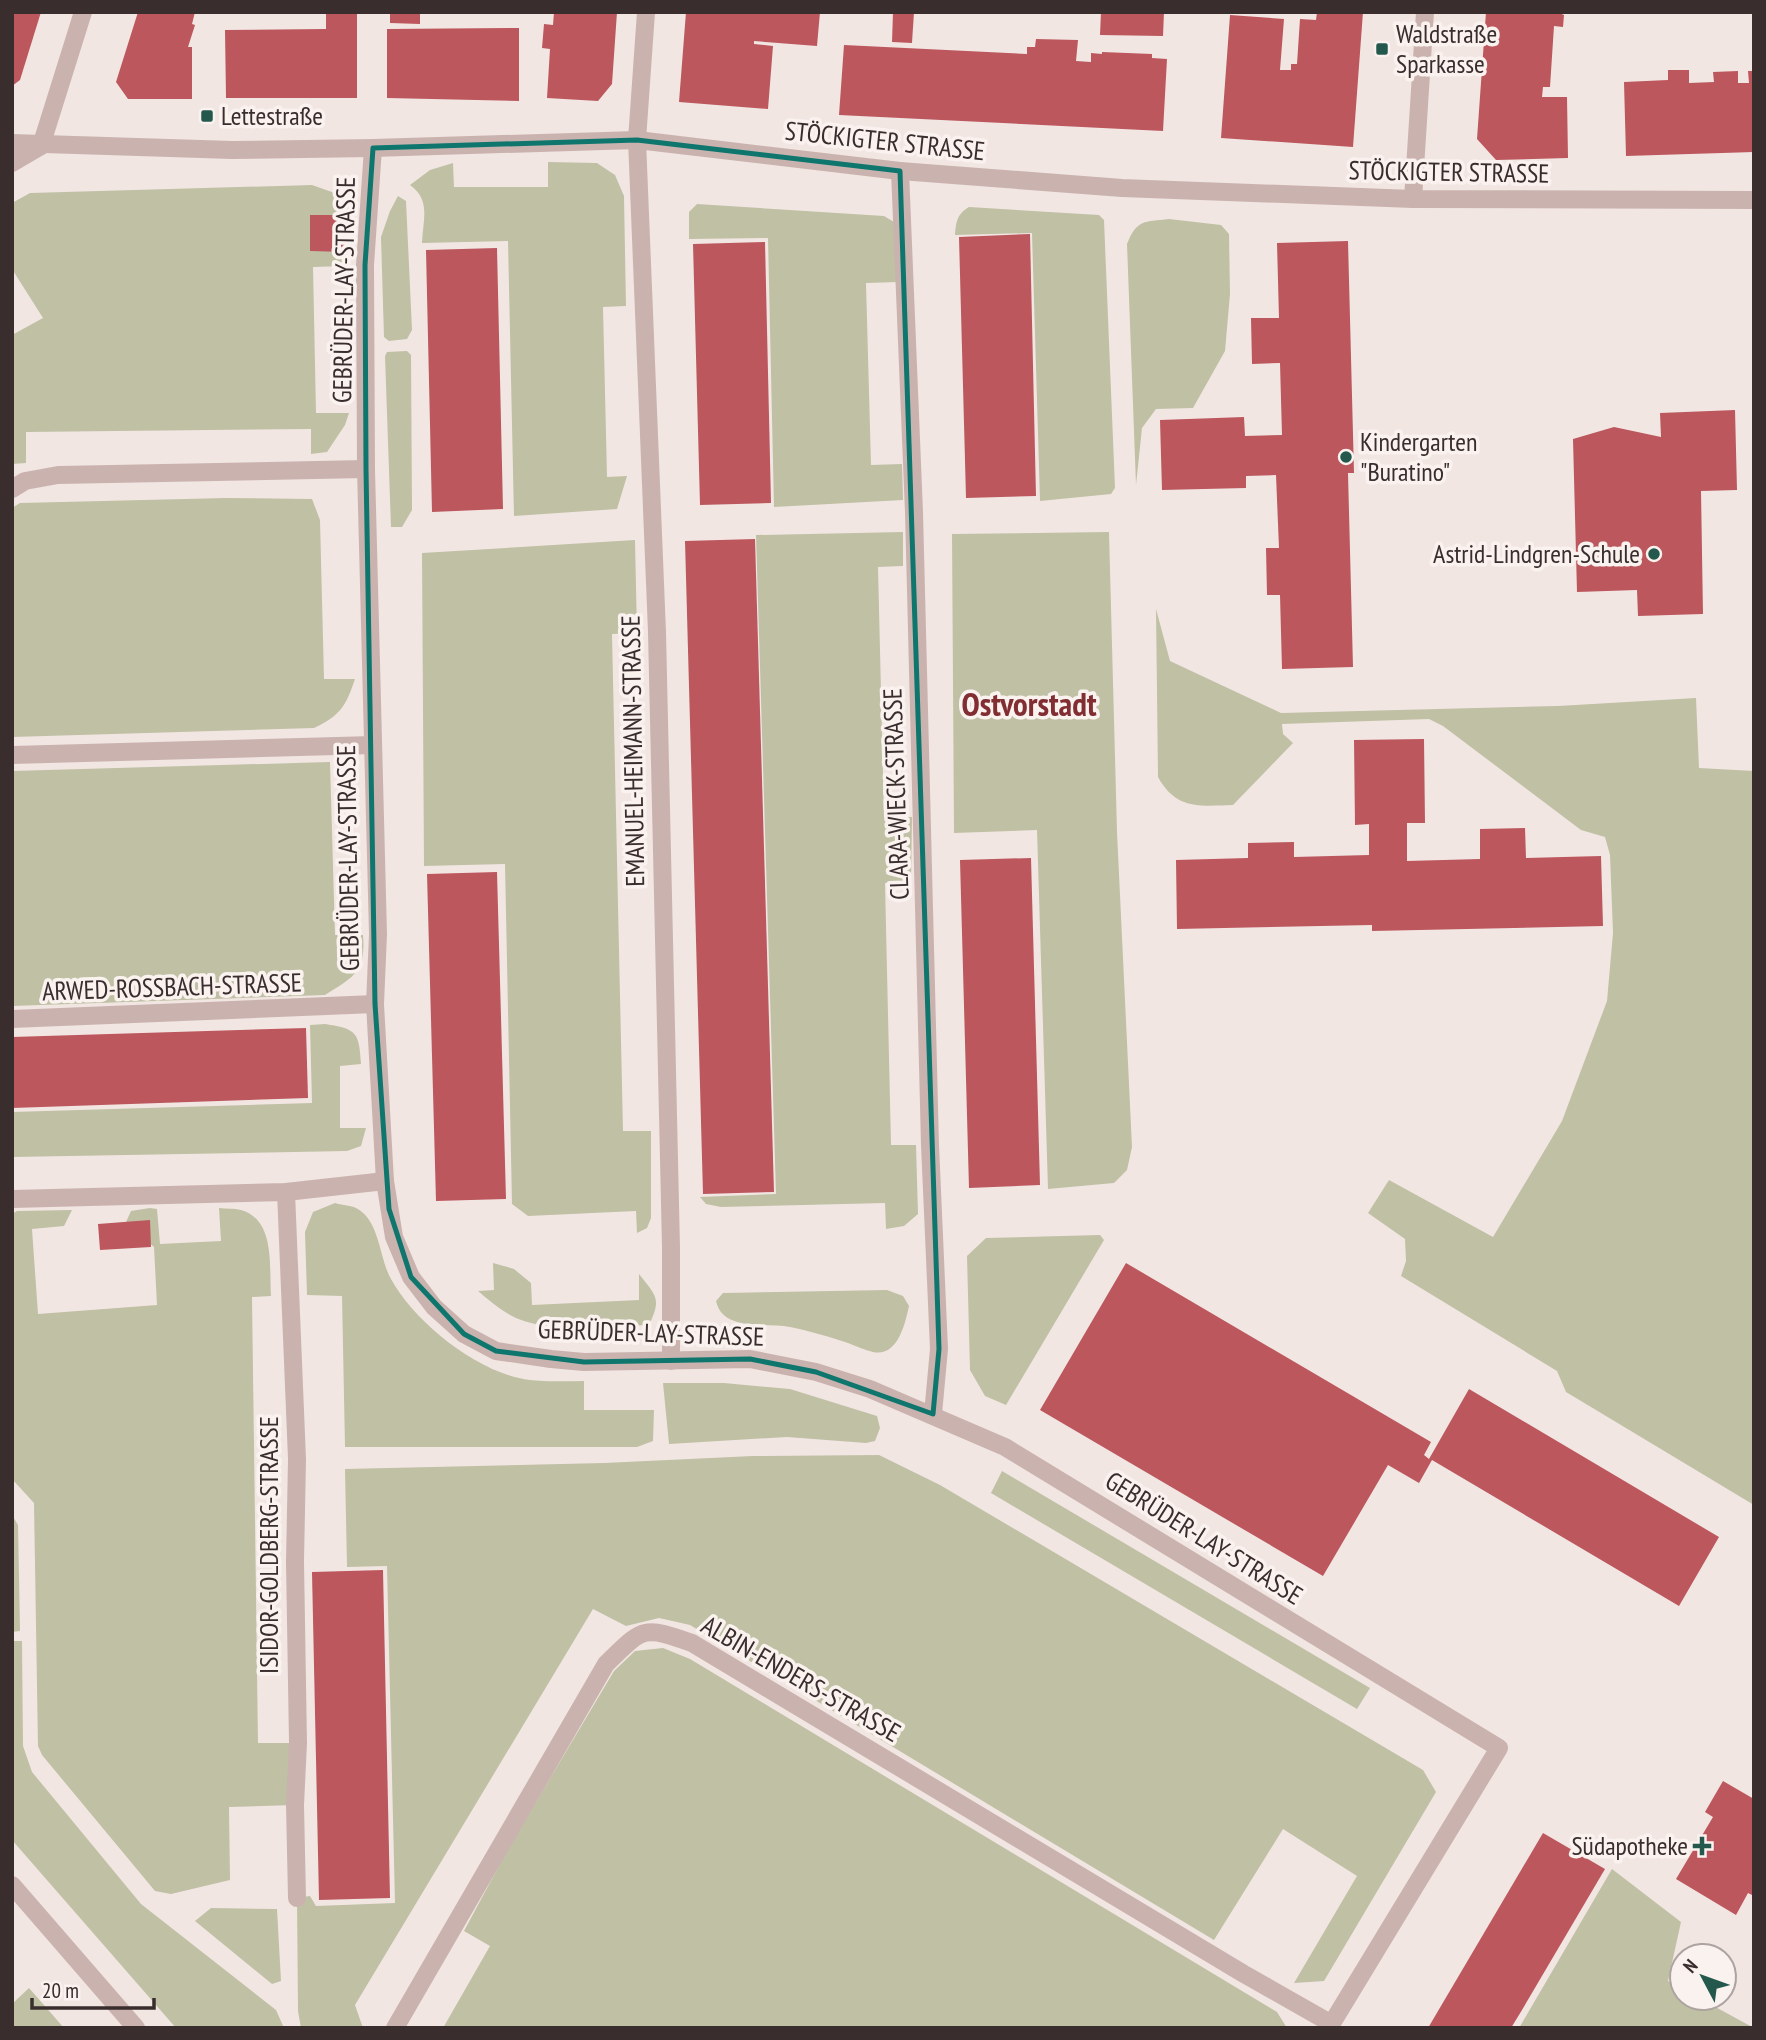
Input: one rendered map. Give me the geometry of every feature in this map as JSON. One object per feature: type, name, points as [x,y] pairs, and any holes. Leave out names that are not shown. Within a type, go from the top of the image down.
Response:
[{"type":"street","points":[[12,163],[41,146],[83,12]]},
{"type":"street","name":"EMANUEL-HEIMANN-STRASSE","points":[[646,12],[637,140],[657,632],[671,1247],[671,1361]]},
{"type":"street","points":[[1413,199],[1425,12]]},
{"type":"street","name":"STÖCKIGTER STRASSE","points":[[12,143],[232,150],[637,140],[900,171],[1122,188],[1413,199],[1754,200]]},
{"type":"street","name":"GEBRÜDER-LAY-STRASSE","points":[[373,148],[365,265],[366,469],[378,934],[375,1004],[385,1181],[394,1237],[411,1277],[434,1307],[464,1334],[496,1351],[584,1362],[750,1359],[816,1372],[870,1389],[933,1414],[1005,1447],[1499,1748],[1330,2026]]},
{"type":"street","name":"CLARA-WIECK-STRASSE","points":[[900,171],[914,512],[939,1349],[933,1414]]},
{"type":"street","points":[[12,489],[25,481],[58,475],[366,469]]},
{"type":"street","points":[[12,755],[373,745]]},
{"type":"street","name":"ARWED-ROSSBACH-STRASSE","points":[[12,1019],[375,1004]]},
{"type":"street","points":[[12,1199],[286,1192],[385,1181]]},
{"type":"street","name":"ISIDOR-GOLDBERG-STRASSE","points":[[286,1192],[297,1459],[297,1898]]},
{"type":"street","name":"ALBIN-ENDERS-STRASSE","points":[[395,2028],[606,1664],[636,1634],[660,1632],[692,1643],[1330,2026]]},
{"type":"street","points":[[12,1885],[136,2028]]},
{"type":"highlighted area","points":[[637,140],[900,171],[939,1349],[933,1414],[816,1372],[750,1359],[584,1362],[496,1351],[464,1334],[411,1277],[389,1209],[375,1004],[366,469],[365,265],[373,148]]},
{"type":"green space","points":[[548,162],[597,163],[615,175],[624,196],[626,306],[603,307],[607,477],[627,476],[617,509],[514,516],[508,241],[422,243],[423,204],[417,191],[410,185],[430,170],[453,163],[454,187],[548,187]]},
{"type":"green space","points":[[312,185],[349,198],[346,266],[313,267],[316,413],[349,413],[345,425],[327,452],[311,454],[311,429],[26,432],[26,463],[12,464],[12,335],[43,318],[12,269],[12,203],[30,193]]},
{"type":"green space","points":[[398,196],[406,201],[412,330],[407,339],[389,341],[384,337],[381,237]]},
{"type":"green space","points":[[697,204],[884,216],[894,222],[899,282],[866,283],[871,465],[902,464],[903,500],[774,507],[768,238],[689,239],[689,212]]},
{"type":"green space","points":[[969,207],[1099,215],[1104,220],[1115,488],[1111,494],[1040,501],[1032,233],[955,235],[958,219]]},
{"type":"green space","points":[[1169,219],[1221,225],[1229,234],[1230,294],[1225,351],[1193,408],[1156,409],[1142,428],[1136,485],[1127,244],[1134,230],[1142,223]]},
{"type":"green space","points":[[407,351],[411,355],[412,510],[402,527],[391,527],[385,356],[387,352]]},
{"type":"green space","points":[[226,498],[312,499],[320,520],[324,679],[355,679],[341,709],[314,728],[12,737],[12,508],[20,503]]},
{"type":"green space","points":[[903,532],[903,566],[878,567],[884,817],[912,817],[911,882],[885,883],[891,1145],[916,1145],[918,1214],[904,1226],[886,1229],[885,1203],[721,1207],[706,1204],[700,1197],[776,1194],[756,535]]},
{"type":"green space","points":[[1109,532],[1117,832],[1132,1147],[1127,1170],[1114,1183],[1048,1189],[1037,830],[954,833],[952,534]]},
{"type":"green space","points":[[635,540],[637,633],[612,634],[623,1131],[651,1131],[651,1218],[647,1228],[637,1233],[636,1211],[528,1216],[512,1204],[505,864],[424,866],[422,553]]},
{"type":"green space","points":[[1156,609],[1170,661],[1281,713],[1558,706],[1696,698],[1699,768],[1754,771],[1754,1505],[1566,1392],[1557,1371],[1401,1276],[1406,1261],[1405,1239],[1368,1213],[1389,1180],[1493,1237],[1562,1121],[1607,1001],[1613,933],[1610,855],[1605,837],[1581,830],[1443,726],[1429,719],[1282,724],[1283,734],[1293,743],[1233,805],[1200,805],[1181,801],[1165,788],[1158,777]]},
{"type":"green space","points":[[330,762],[335,935],[363,935],[360,965],[351,978],[325,995],[12,1006],[12,771]]},
{"type":"green space","points":[[325,1024],[350,1030],[359,1045],[361,1064],[340,1066],[340,1128],[366,1128],[361,1146],[347,1151],[12,1157],[12,1112],[312,1103],[310,1025]]},
{"type":"green space","points":[[335,1203],[354,1207],[370,1221],[387,1270],[402,1296],[432,1329],[450,1344],[490,1368],[510,1376],[536,1381],[584,1381],[584,1410],[654,1410],[653,1441],[637,1447],[345,1447],[342,1296],[307,1295],[305,1232],[313,1212]]},
{"type":"green space","points":[[219,1208],[238,1209],[252,1215],[265,1234],[270,1259],[271,1296],[252,1297],[258,1743],[298,1743],[295,1805],[229,1807],[230,1880],[171,1894],[155,1891],[42,1755],[38,1746],[34,1503],[12,1479],[12,1214],[17,1211],[72,1210],[64,1226],[32,1229],[38,1314],[157,1305],[154,1247],[126,1222],[131,1211],[157,1209],[160,1244],[221,1241]]},
{"type":"green space","points":[[1100,1235],[1104,1240],[1006,1405],[985,1396],[970,1370],[967,1256],[986,1238]]},
{"type":"green space","points":[[493,1263],[514,1269],[531,1283],[532,1305],[639,1300],[639,1274],[653,1293],[655,1309],[649,1325],[569,1327],[524,1321],[505,1312],[478,1291],[494,1290]]},
{"type":"green space","points":[[887,1290],[903,1296],[909,1306],[899,1338],[889,1349],[882,1352],[873,1352],[790,1327],[736,1322],[720,1311],[716,1301],[723,1293]]},
{"type":"green space","points":[[663,1383],[724,1383],[790,1389],[877,1416],[880,1428],[875,1441],[866,1443],[787,1437],[669,1444]]},
{"type":"green space","points":[[879,1455],[940,1485],[1423,1770],[1436,1792],[1324,1981],[1294,1983],[1357,1876],[1283,1829],[1214,1940],[690,1625],[659,1618],[626,1626],[593,1609],[355,2005],[363,2028],[301,2028],[298,2011],[297,1898],[310,1896],[316,1906],[395,1903],[387,1566],[347,1567],[345,1469],[604,1463],[753,1456]]},
{"type":"green space","points":[[1002,1471],[1370,1688],[1357,1709],[991,1493]]},
{"type":"green space","points":[[12,1515],[18,1525],[20,1631],[12,1632]]},
{"type":"green space","points":[[12,1641],[22,1641],[23,1746],[32,1772],[141,1904],[276,2010],[284,2028],[176,2028],[12,1840]]},
{"type":"green space","points":[[663,1648],[690,1659],[1277,2012],[1287,2028],[443,2028],[490,1946],[464,1931],[508,1849],[614,1671],[635,1651]]},
{"type":"green space","points":[[1612,1869],[1681,1922],[1677,1942],[1668,1942],[1668,2012],[1725,2012],[1754,2028],[1519,2028]]},
{"type":"green space","points":[[211,1908],[277,1909],[281,1981],[272,1984],[195,1921]]},
{"type":"green space","points":[[29,1988],[64,2028],[12,2028],[12,2004]]},
{"type":"building","points":[[12,12],[41,12],[20,80],[12,86]]},
{"type":"building","points":[[138,12],[195,12],[192,24],[195,25],[188,47],[192,47],[192,99],[128,99],[116,82]]},
{"type":"building","points":[[326,12],[357,12],[357,98],[226,98],[225,30],[326,29]]},
{"type":"building","points":[[390,12],[420,12],[420,24],[390,23]]},
{"type":"building","points":[[554,12],[617,12],[612,84],[598,101],[547,98],[550,49],[542,48],[544,24],[553,25]]},
{"type":"building","points":[[686,12],[820,12],[817,46],[754,41],[754,44],[773,46],[768,109],[679,102]]},
{"type":"building","points":[[893,12],[914,12],[912,43],[892,42]]},
{"type":"building","points":[[1101,12],[1164,12],[1163,36],[1100,35]]},
{"type":"building","points":[[1317,12],[1363,12],[1353,147],[1221,138],[1230,15],[1284,19],[1280,70],[1291,70],[1291,64],[1297,64],[1300,19],[1316,20]]},
{"type":"building","points":[[1486,12],[1557,12],[1564,15],[1563,27],[1554,26],[1550,87],[1543,87],[1542,97],[1567,97],[1568,158],[1496,160],[1477,139]]},
{"type":"building","points":[[519,28],[519,101],[387,98],[387,29]]},
{"type":"building","points":[[1036,39],[1078,40],[1076,61],[1091,62],[1091,53],[1102,52],[1152,54],[1152,58],[1167,59],[1163,131],[839,115],[844,45],[1027,54],[1027,47],[1035,47]]},
{"type":"building","points":[[1668,70],[1689,70],[1689,83],[1714,82],[1713,72],[1738,71],[1738,83],[1749,83],[1748,71],[1754,71],[1754,152],[1626,156],[1624,82],[1668,80]]},
{"type":"building","points":[[310,215],[348,215],[346,252],[310,251]]},
{"type":"building","points":[[1030,234],[1036,496],[966,498],[959,237]]},
{"type":"building","points":[[1348,241],[1354,473],[1348,473],[1353,667],[1282,669],[1280,595],[1267,595],[1266,548],[1279,548],[1276,475],[1246,476],[1246,488],[1162,490],[1160,420],[1244,417],[1245,436],[1282,435],[1280,363],[1252,364],[1251,318],[1279,318],[1277,243]]},
{"type":"building","points":[[765,242],[771,503],[700,505],[693,244]]},
{"type":"building","points":[[497,248],[503,509],[432,512],[426,250]]},
{"type":"building","points":[[1735,410],[1737,490],[1701,491],[1703,614],[1638,616],[1637,590],[1577,592],[1573,439],[1614,427],[1661,437],[1660,413]]},
{"type":"building","points":[[755,539],[774,1192],[703,1194],[685,541]]},
{"type":"building","points":[[1424,739],[1425,823],[1407,823],[1407,861],[1480,859],[1480,829],[1525,828],[1526,858],[1601,856],[1603,926],[1372,931],[1372,925],[1177,929],[1176,860],[1248,858],[1248,843],[1294,842],[1294,857],[1369,855],[1369,824],[1355,825],[1354,740]]},
{"type":"building","points":[[1031,858],[1040,1185],[969,1188],[960,860]]},
{"type":"building","points":[[497,872],[506,1199],[436,1201],[427,874]]},
{"type":"building","points":[[306,1028],[308,1098],[12,1108],[12,1037]]},
{"type":"building","points":[[150,1220],[151,1247],[100,1250],[98,1224]]},
{"type":"building","points":[[1126,1263],[1431,1442],[1424,1455],[1429,1459],[1469,1389],[1719,1537],[1679,1606],[1432,1460],[1419,1483],[1388,1465],[1323,1576],[1040,1410]]},
{"type":"building","points":[[383,1570],[390,1898],[319,1900],[312,1572]]},
{"type":"building","points":[[1723,1781],[1754,1799],[1754,1896],[1748,1893],[1736,1915],[1676,1879],[1713,1817],[1705,1812]]},
{"type":"building","points":[[1543,1833],[1605,1869],[1522,2010],[1511,2028],[1428,2028]]},
{"type":"place","name":"Waldstraße Sparkasse","points":[[1382,49]]},
{"type":"place","name":"Lettestraße","points":[[207,116]]},
{"type":"place","name":"Kindergarten \"Buratino\"","points":[[1346,457]]},
{"type":"place","name":"Astrid-Lindgren-Schule","points":[[1654,554]]},
{"type":"place","name":"Südapotheke","points":[[1702,1846]]},
{"type":"district","name":"Ostvorstadt","points":[[1029,704]]}]
